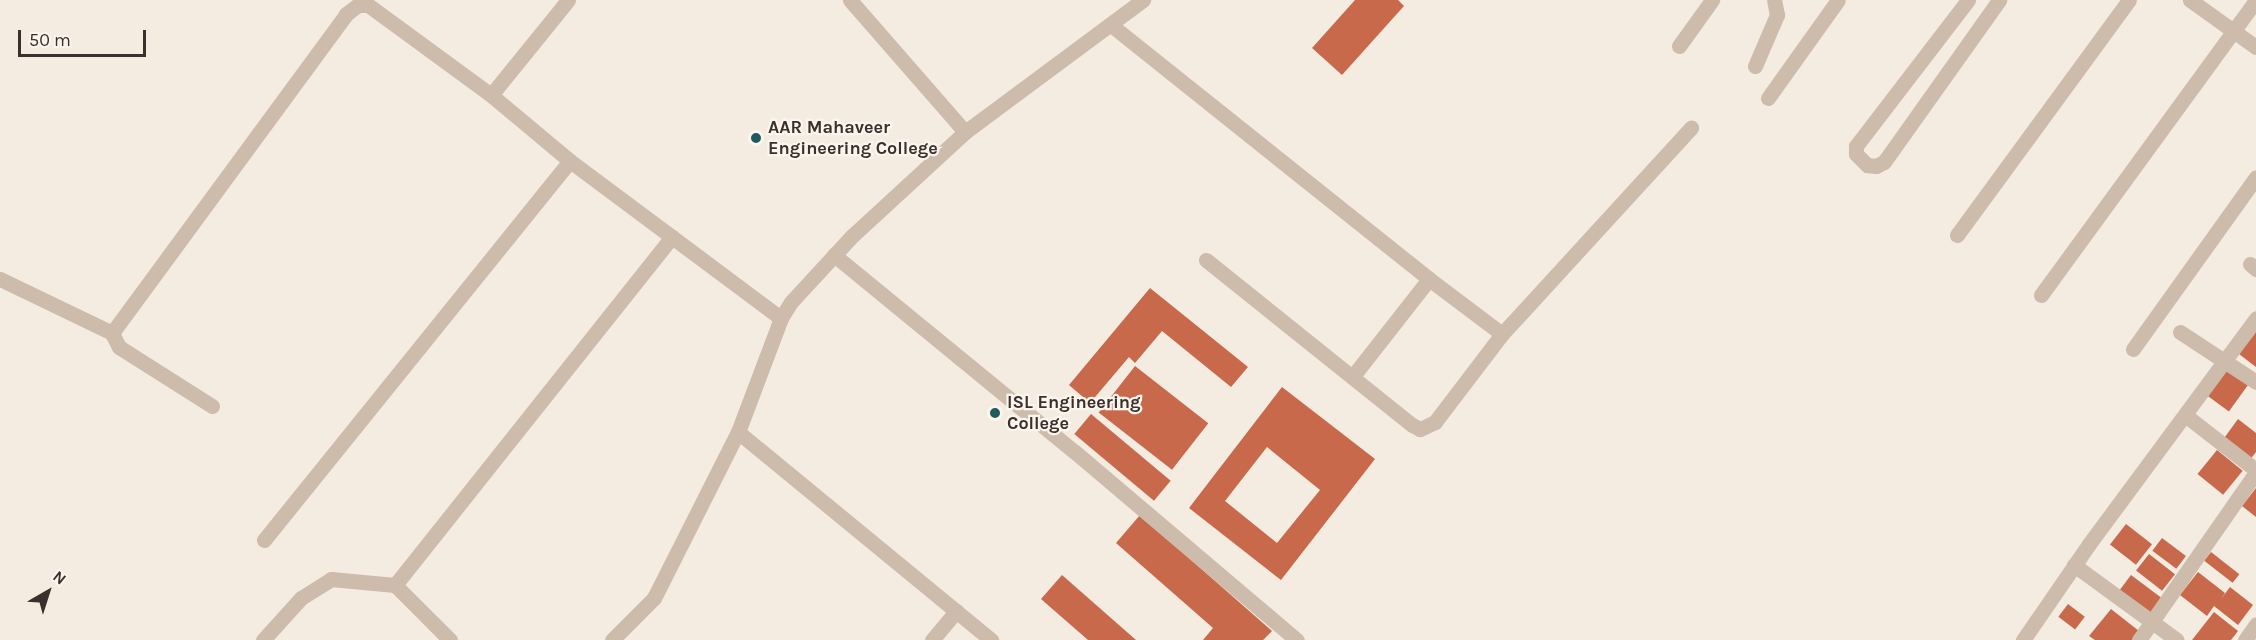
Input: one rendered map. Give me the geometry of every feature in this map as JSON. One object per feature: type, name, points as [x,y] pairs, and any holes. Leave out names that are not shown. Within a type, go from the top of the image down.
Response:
[{"type":"street","points":[[490,95],[568,0]]},
{"type":"street","points":[[850,0],[965,132]]},
{"type":"street","points":[[612,640],[654,598],[738,432],[781,318],[791,302],[834,255],[965,132],[1143,0]]},
{"type":"street","points":[[1679,46],[1712,0]]},
{"type":"street","points":[[1755,66],[1777,15],[1774,0]]},
{"type":"street","points":[[1768,98],[1838,0]]},
{"type":"street","points":[[1968,0],[1856,146],[1856,154],[1867,165],[1876,166],[1884,162],[1999,0]]},
{"type":"street","points":[[1957,235],[2129,0]]},
{"type":"street","points":[[2190,0],[2256,46]]},
{"type":"street","points":[[2041,296],[2256,0]]},
{"type":"street","points":[[112,333],[346,14],[358,5],[368,5],[490,95],[570,160],[781,318]]},
{"type":"street","points":[[1111,25],[1429,279],[1502,334]]},
{"type":"street","points":[[1206,260],[1412,425],[1420,429],[1428,428],[1502,334],[1691,128]]},
{"type":"street","points":[[264,540],[570,160]]},
{"type":"street","points":[[2133,349],[2256,177]]},
{"type":"street","points":[[395,585],[672,237]]},
{"type":"street","points":[[834,255],[1075,452],[1297,640]]},
{"type":"street","points":[[0,279],[112,333],[119,347],[212,406]]},
{"type":"street","points":[[1353,376],[1429,279]]},
{"type":"street","points":[[2023,640],[2074,565],[2256,318]]},
{"type":"street","points":[[2180,332],[2256,382]]},
{"type":"street","points":[[2139,640],[2256,471],[2185,416]]},
{"type":"street","points":[[738,432],[991,640]]},
{"type":"street","points":[[2074,565],[2177,640]]},
{"type":"street","points":[[263,640],[301,598],[331,579],[395,585],[450,640]]},
{"type":"street","points":[[932,640],[956,611]]},
{"type":"street","points":[[2245,640],[2256,624]]},
{"type":"building","points":[[1355,0],[1398,0],[1404,6],[1342,75],[1312,48]]},
{"type":"building","points":[[1150,288],[1248,367],[1231,387],[1162,331],[1135,363],[1129,357],[1090,403],[1069,385]]},
{"type":"building","points":[[2256,332],[2256,367],[2239,354]]},
{"type":"building","points":[[1135,366],[1208,423],[1172,470],[1099,412]]},
{"type":"building","points":[[2229,367],[2250,382],[2229,411],[2208,396]]},
{"type":"building","points":[[1282,387],[1375,459],[1281,580],[1189,508]],"holes":[[[1267,447],[1320,490],[1277,543],[1225,501]]]},
{"type":"building","points":[[1091,414],[1171,481],[1154,501],[1074,434]]},
{"type":"building","points":[[2238,419],[2256,433],[2256,452],[2249,461],[2222,441]]},
{"type":"building","points":[[2217,450],[2243,471],[2223,495],[2197,474]]},
{"type":"building","points":[[2256,488],[2256,517],[2242,506]]},
{"type":"building","points":[[1140,515],[1272,631],[1263,640],[1203,640],[1213,628],[1116,543]]},
{"type":"building","points":[[2126,524],[2152,544],[2136,565],[2110,544]]},
{"type":"building","points":[[2162,538],[2186,556],[2176,569],[2152,551]]},
{"type":"building","points":[[2211,552],[2239,574],[2233,583],[2204,561]]},
{"type":"building","points":[[2149,554],[2175,574],[2162,591],[2136,571]]},
{"type":"building","points":[[2198,572],[2225,593],[2221,599],[2230,587],[2253,605],[2238,625],[2214,606],[2207,616],[2180,595]]},
{"type":"building","points":[[1062,575],[1136,640],[1088,640],[1041,599]]},
{"type":"building","points":[[2131,575],[2163,599],[2152,614],[2120,590]]},
{"type":"building","points":[[2068,604],[2085,617],[2075,629],[2058,617]]},
{"type":"building","points":[[2111,609],[2139,631],[2132,640],[2095,640],[2089,636]]},
{"type":"building","points":[[2214,612],[2238,631],[2231,640],[2192,640]]},
{"type":"place","name":"AAR Mahaveer Engineering College","points":[[756,138]]},
{"type":"place","name":"ISL Engineering College","points":[[995,413]]}]
